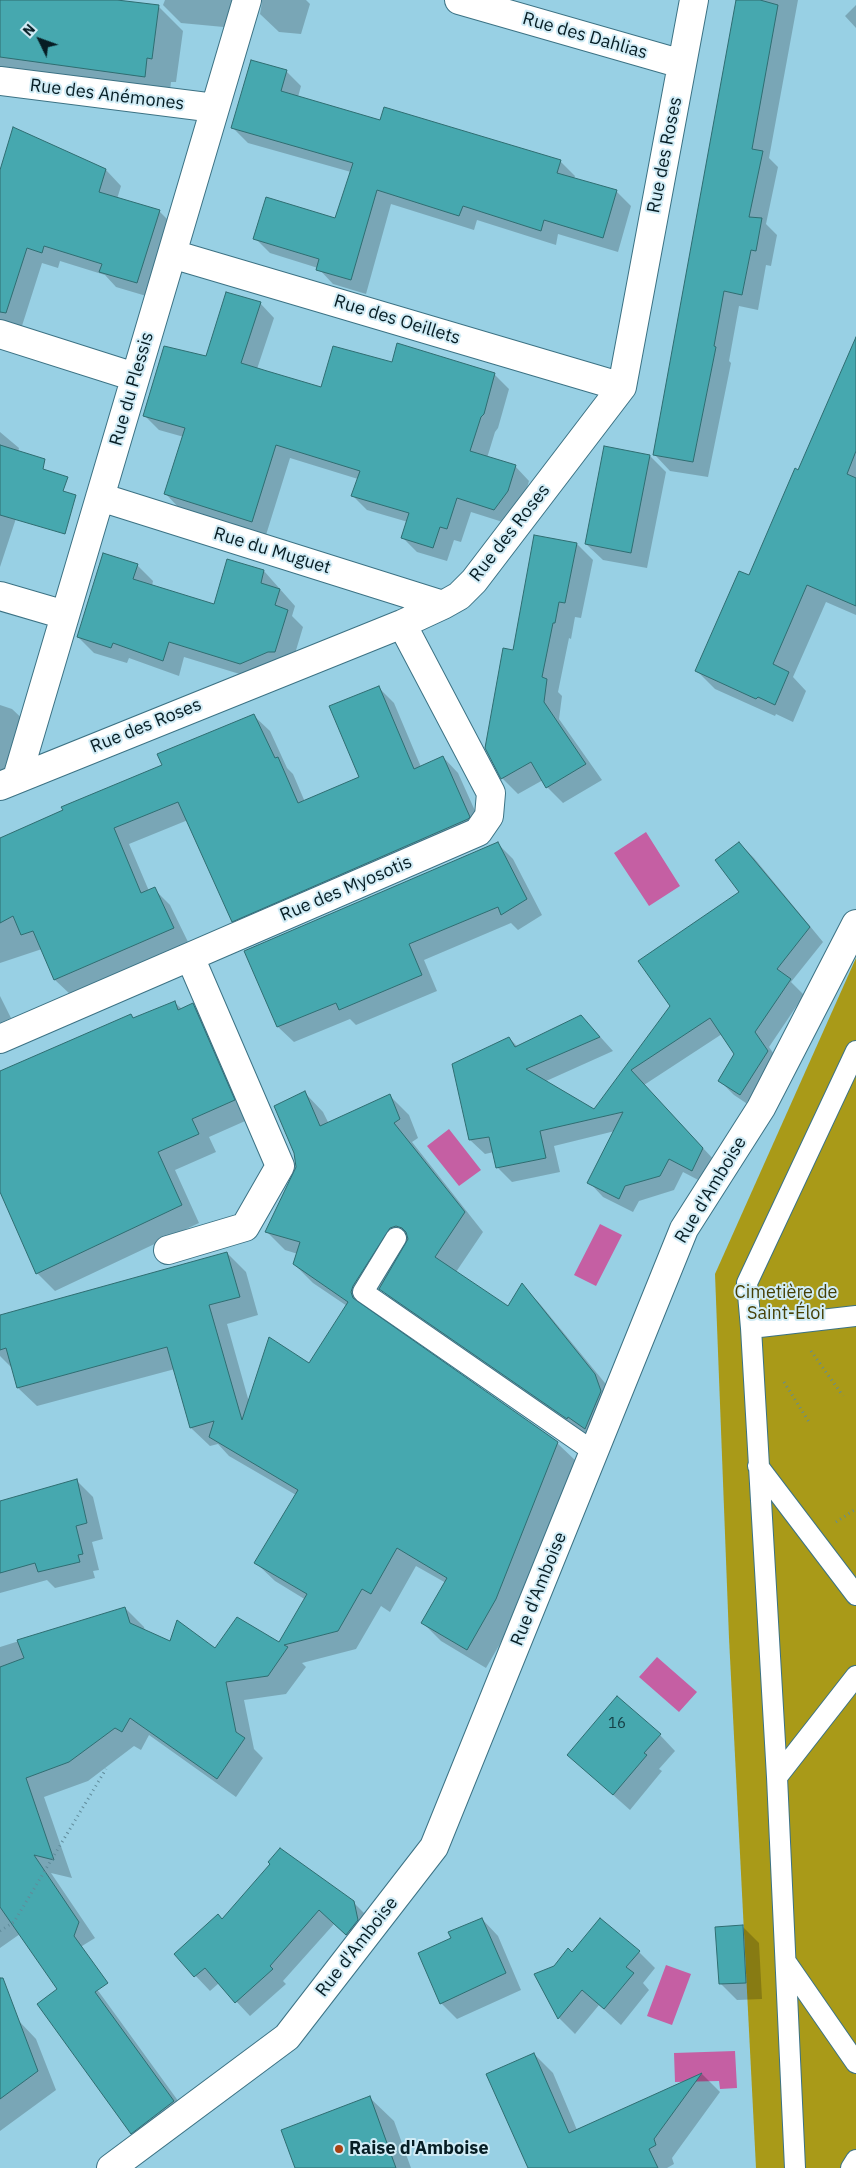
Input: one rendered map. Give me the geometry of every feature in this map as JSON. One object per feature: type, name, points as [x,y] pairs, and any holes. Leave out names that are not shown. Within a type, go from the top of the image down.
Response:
[{"type":"street","name":"Rue du Plessis","points":[[9,782],[65,615],[247,0]]},
{"type":"street","name":"Rue des Dahlias","points":[[459,0],[682,64]]},
{"type":"street","name":"Rue des Roses","points":[[9,782],[402,624],[459,596],[474,581],[622,388],[694,0]]},
{"type":"street","name":"Rue des Anémones","points":[[0,82],[215,108]]},
{"type":"street","name":"Rue des Oeillets","points":[[172,254],[622,388]]},
{"type":"street","points":[[0,334],[135,377]]},
{"type":"street","name":"Rue du Muguet","points":[[100,497],[443,605]]},
{"type":"street","points":[[0,596],[65,615]]},
{"type":"street","name":"Rue des Myosotis","points":[[0,1039],[478,832],[490,816],[491,793],[402,624]]},
{"type":"street","name":"Rue d'Amboise","points":[[111,2168],[287,2037],[434,1847],[684,1229],[761,1108],[856,924]]},
{"type":"street","points":[[168,1250],[245,1227],[280,1166],[190,957]]},
{"type":"lane","points":[[795,2168],[777,1777],[747,1283],[856,1050]]},
{"type":"lane","points":[[396,1238],[364,1292],[594,1452]]},
{"type":"lane","points":[[751,1328],[854,1320]]},
{"type":"lane","points":[[758,1466],[856,1596]]},
{"type":"lane","points":[[777,1777],[856,1676]]},
{"type":"lane","points":[[786,1962],[856,2064]]},
{"type":"lane","points":[[851,2168],[856,2160]]},
{"type":"path","points":[[793,1324],[843,1396]]},
{"type":"path","points":[[0,1931],[14,1922],[106,1770]]},
{"type":"green space","name":"Cimetière de Saint-Éloi","points":[[856,958],[856,2168],[756,2168],[729,1638],[715,1274]]},
{"type":"shaded area","points":[[646,832],[680,886],[649,906],[614,853]]},
{"type":"shaded area","points":[[449,1129],[481,1170],[459,1186],[427,1146]]},
{"type":"shaded area","points":[[600,1224],[622,1235],[596,1286],[574,1275]]},
{"type":"shaded area","points":[[657,1657],[697,1692],[679,1712],[639,1677]]},
{"type":"shaded area","points":[[666,1965],[691,1974],[672,2025],[647,2016]]},
{"type":"shaded area","points":[[735,2051],[737,2088],[720,2089],[719,2081],[675,2082],[674,2053]]},
{"type":"building","points":[[0,0],[117,0],[159,5],[152,59],[147,58],[145,77],[0,57]]},
{"type":"building","points":[[736,0],[760,0],[778,5],[752,149],[763,151],[749,217],[762,218],[756,251],[751,250],[742,295],[724,291],[714,346],[716,347],[693,462],[653,455]]},
{"type":"building","points":[[251,60],[287,70],[281,91],[380,120],[384,107],[561,160],[557,173],[617,190],[603,238],[544,220],[541,231],[463,206],[459,216],[377,190],[351,280],[316,270],[319,259],[253,239],[266,197],[335,218],[353,163],[231,128]]},
{"type":"building","points":[[13,127],[106,169],[99,192],[160,210],[137,283],[99,272],[102,264],[44,246],[42,253],[27,248],[6,313],[0,312],[0,170]]},
{"type":"building","points":[[226,292],[261,302],[241,363],[267,371],[321,387],[333,346],[392,362],[397,343],[495,373],[484,414],[481,417],[470,451],[516,465],[508,491],[494,510],[457,498],[447,529],[440,527],[433,548],[401,538],[409,513],[351,496],[360,471],[276,445],[252,522],[164,494],[185,428],[143,416],[164,346],[206,356]]},
{"type":"building","points":[[856,337],[856,451],[847,474],[856,478],[856,606],[807,585],[773,664],[789,672],[775,705],[758,697],[756,699],[695,671],[739,571],[749,575],[795,468],[798,470]]},
{"type":"building","points":[[0,445],[45,459],[43,469],[68,477],[63,491],[76,495],[65,534],[0,515]]},
{"type":"building","points":[[604,446],[650,455],[631,553],[585,544]]},
{"type":"building","points":[[534,535],[577,543],[565,603],[559,602],[542,677],[547,679],[544,702],[586,764],[546,788],[531,762],[501,779],[485,748],[503,648],[513,650]]},
{"type":"building","points":[[103,553],[138,564],[133,579],[214,604],[227,559],[264,570],[261,583],[280,589],[275,605],[288,610],[275,652],[268,652],[240,664],[169,642],[163,661],[113,643],[111,648],[77,637]]},
{"type":"building","points":[[379,686],[414,769],[443,756],[470,817],[468,819],[232,922],[178,802],[114,828],[141,893],[155,887],[174,928],[54,980],[33,931],[21,935],[13,916],[0,923],[0,838],[63,810],[61,807],[162,765],[157,754],[254,714],[275,758],[278,757],[298,803],[359,777],[329,706]]},
{"type":"building","points":[[498,842],[527,899],[501,915],[498,907],[409,944],[422,975],[339,1010],[336,1003],[277,1027],[244,951]]},
{"type":"building","points":[[739,842],[810,927],[777,969],[791,979],[755,1032],[768,1051],[740,1095],[718,1081],[734,1054],[710,1018],[631,1070],[703,1148],[692,1171],[669,1159],[660,1176],[625,1186],[619,1199],[587,1183],[623,1112],[540,1131],[546,1158],[496,1168],[489,1137],[469,1140],[452,1064],[509,1037],[515,1047],[581,1015],[600,1037],[526,1069],[594,1109],[670,1006],[638,961],[739,892],[715,860]]},
{"type":"building","points":[[175,1001],[178,1010],[193,1003],[235,1100],[192,1119],[199,1134],[158,1152],[182,1205],[36,1274],[0,1192],[0,1071],[131,1014],[133,1018]]},
{"type":"building","points":[[305,1091],[320,1126],[390,1094],[400,1119],[394,1123],[465,1212],[435,1257],[508,1306],[522,1283],[595,1374],[601,1391],[585,1429],[568,1417],[567,1419],[379,1289],[408,1239],[406,1232],[402,1228],[396,1226],[390,1228],[353,1286],[351,1292],[353,1298],[558,1442],[496,1599],[467,1650],[421,1623],[447,1578],[397,1548],[371,1594],[362,1589],[338,1631],[284,1645],[288,1647],[268,1676],[226,1682],[236,1732],[245,1738],[217,1779],[130,1718],[122,1732],[115,1728],[69,1762],[26,1778],[54,1860],[34,1855],[79,1922],[74,1936],[108,1983],[95,1992],[174,2101],[131,2134],[37,2004],[57,1989],[0,1907],[0,1667],[24,1658],[17,1640],[125,1607],[130,1623],[170,1641],[177,1620],[215,1648],[237,1617],[279,1642],[307,1594],[254,1563],[298,1490],[209,1437],[214,1421],[190,1428],[167,1347],[17,1388],[6,1348],[0,1350],[0,1315],[227,1252],[240,1297],[209,1305],[242,1420],[269,1337],[309,1363],[348,1302],[293,1264],[300,1242],[265,1232],[296,1167],[294,1153],[274,1106]]},
{"type":"building","points":[[77,1479],[87,1523],[76,1526],[83,1554],[78,1555],[80,1562],[38,1572],[35,1563],[0,1573],[0,1501]]},
{"type":"building","points":[[617,1696],[661,1734],[644,1753],[647,1755],[613,1795],[567,1755]]},
{"type":"building","points":[[280,1848],[354,1901],[358,1920],[346,1935],[319,1910],[270,1966],[273,1969],[235,2003],[205,1968],[194,1977],[174,1954],[218,1914],[222,1919],[270,1864],[268,1862]]},
{"type":"building","points":[[482,1918],[506,1973],[440,2004],[418,1953],[451,1938],[448,1932]]},
{"type":"building","points":[[600,1918],[640,1951],[626,1967],[634,1973],[604,2009],[582,1990],[558,2019],[534,1974],[554,1966],[568,1948],[572,1952]]},
{"type":"building","points":[[743,1925],[746,1983],[719,1984],[715,1927]]},
{"type":"building","points":[[0,1978],[3,1978],[38,2071],[0,2099]]},
{"type":"building","points":[[534,2053],[569,2133],[702,2073],[654,2139],[656,2145],[649,2149],[658,2168],[528,2168],[486,2074]]},
{"type":"building","name":"Raise d'Amboise","points":[[370,2096],[396,2168],[295,2168],[281,2130]]},
{"type":"place","name":"Raise d'Amboise","points":[[339,2149]]}]
